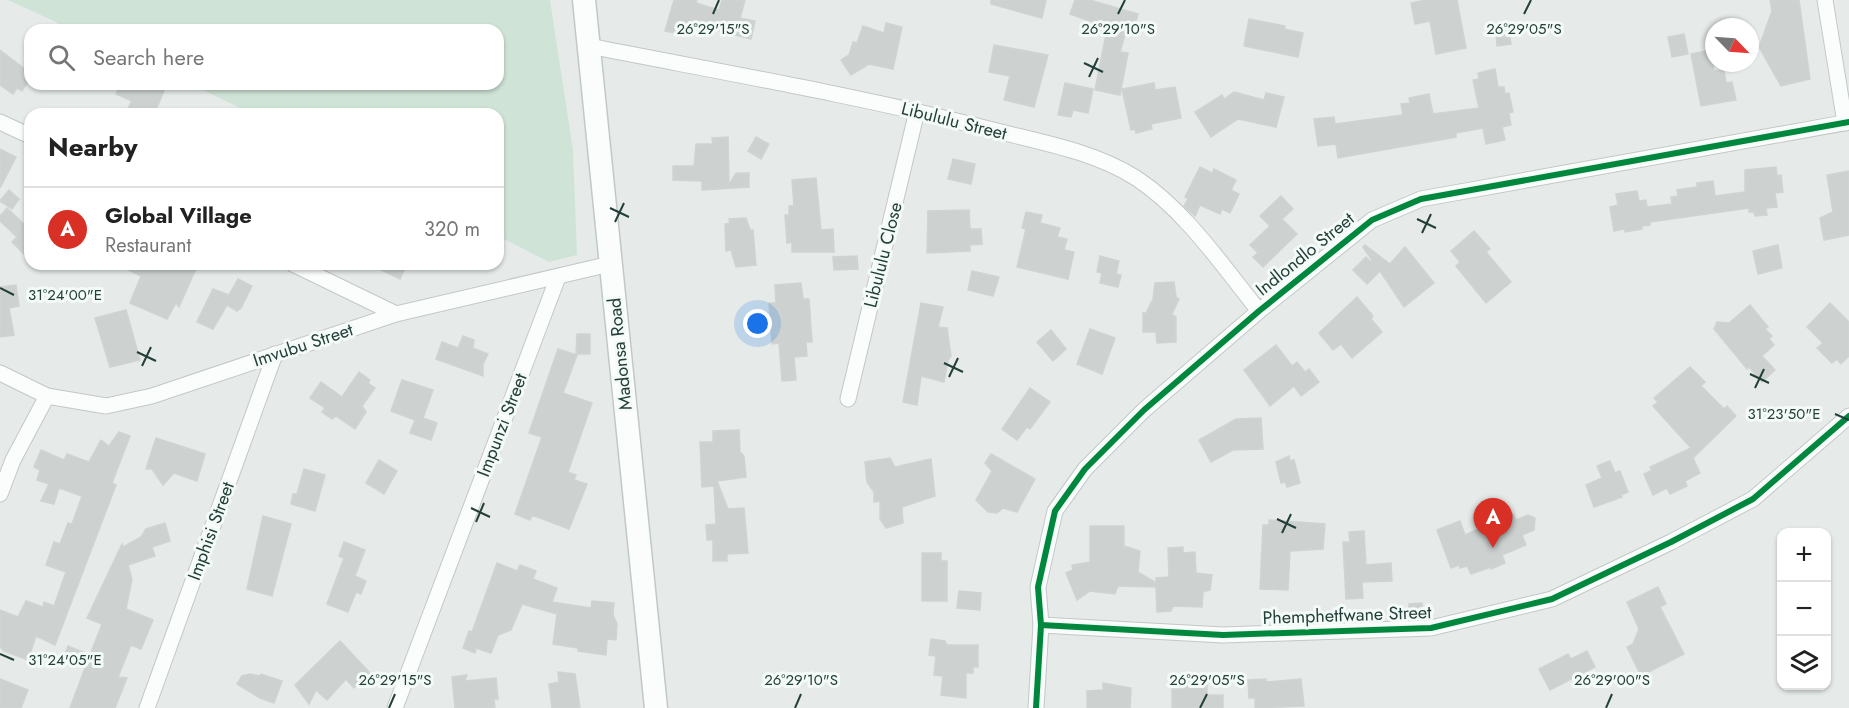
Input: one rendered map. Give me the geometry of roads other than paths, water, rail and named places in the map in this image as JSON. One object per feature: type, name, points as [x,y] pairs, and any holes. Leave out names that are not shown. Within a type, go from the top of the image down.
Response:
[{"type":"street","name":"Madonsa Road","points":[[584,0],[656,708]]},
{"type":"street","points":[[1825,0],[1847,123]]},
{"type":"street","name":"Libululu Street","points":[[589,46],[917,111],[1065,149],[1134,177],[1155,192],[1204,243],[1259,311]]},
{"type":"street","name":"Libululu Close","points":[[848,399],[917,111]]},
{"type":"street","points":[[0,122],[24,133]]},
{"type":"street","name":"Indlondlo Street","points":[[1036,708],[1041,625],[1038,587],[1055,511],[1085,469],[1144,410],[1259,311],[1372,220],[1421,199],[1847,123]]},
{"type":"street","name":"Imvubu Street","points":[[0,373],[47,396],[106,405],[152,396],[396,314],[610,264]]},
{"type":"street","points":[[305,270],[396,314]]},
{"type":"street","name":"Impunzi Street","points":[[395,708],[558,277]]},
{"type":"street","name":"Imphisi Street","points":[[147,708],[275,354]]},
{"type":"street","points":[[0,494],[13,460],[47,396]]},
{"type":"street","name":"Phemphetfwane Street","points":[[1041,625],[1223,635],[1431,628],[1552,599],[1671,542],[1753,499],[1849,416]]},
{"type":"place","name":"Global Village","points":[[1493,548]]}]
